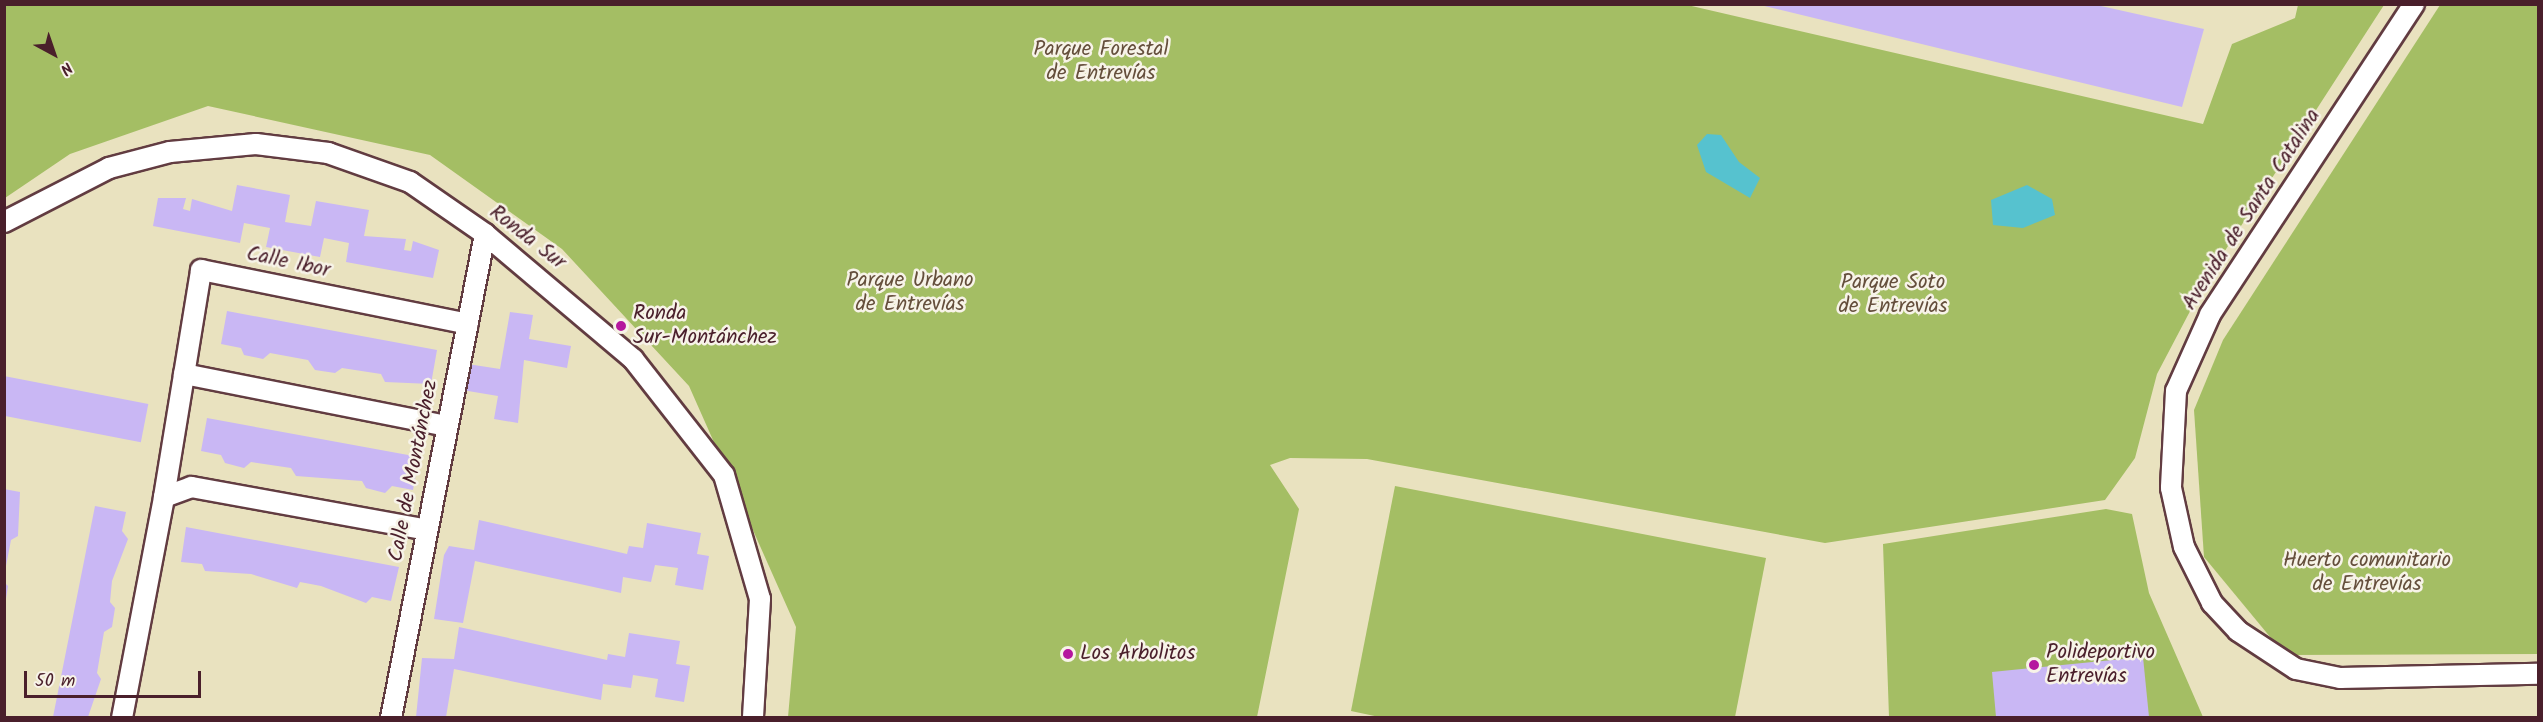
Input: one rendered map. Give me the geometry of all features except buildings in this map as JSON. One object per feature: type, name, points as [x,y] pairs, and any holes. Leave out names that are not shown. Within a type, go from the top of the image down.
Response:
[{"type":"street","name":"Avenida de Santa Catalina","points":[[2414,4],[2210,315],[2176,391],[2171,488],[2184,547],[2212,603],[2238,631],[2296,669],[2340,678],[2538,674]]},
{"type":"street","name":"Ronda Sur","points":[[4,222],[109,168],[170,152],[256,144],[328,153],[410,182],[485,234],[633,359],[724,475],[760,599],[753,717]]},
{"type":"street","name":"Calle de Montánchez","points":[[391,717],[485,234]]},
{"type":"street","name":"Calle Ibor","points":[[122,717],[164,497],[201,270],[468,324]]},
{"type":"street","points":[[184,374],[447,426]]},
{"type":"street","points":[[164,497],[192,487],[427,530]]},
{"type":"green space","points":[[1683,4],[2203,124],[2232,44],[2295,18],[2298,5],[2384,5],[2208,277],[2157,374],[2135,458],[2105,500],[1825,543],[1367,459],[1290,458],[1270,465],[1299,509],[1257,717],[788,717],[796,627],[689,386],[562,249],[430,155],[208,106],[70,154],[5,198],[5,5]]},
{"type":"green space","name":"Huerto comunitario de Entrevías","points":[[2440,5],[2538,5],[2538,654],[2285,655],[2204,557],[2194,410],[2223,340]]},
{"type":"green space","points":[[1395,486],[1766,558],[1735,717],[1384,718],[1351,711]]},
{"type":"green space","name":"Polideportivo Entrevías","points":[[2106,509],[2132,514],[2149,593],[2203,717],[1889,717],[1883,544]]},
{"type":"water","points":[[1707,134],[1721,135],[1739,162],[1760,178],[1750,198],[1706,172],[1697,145]]},
{"type":"water","points":[[2027,185],[2052,199],[2055,215],[2023,228],[1993,225],[1991,200]]},
{"type":"place","name":"Ronda Sur-Montánchez","points":[[621,326]]},
{"type":"place","name":"Los Arbolitos","points":[[1068,654]]},
{"type":"place","name":"Polideportivo Entrevías","points":[[2034,665]]},
{"type":"park label","name":"Parque Forestal de Entrevías","points":[[1101,62]]},
{"type":"park label","name":"Parque Urbano de Entrevías","points":[[910,293]]},
{"type":"park label","name":"Parque Soto de Entrevías","points":[[1893,295]]}]
